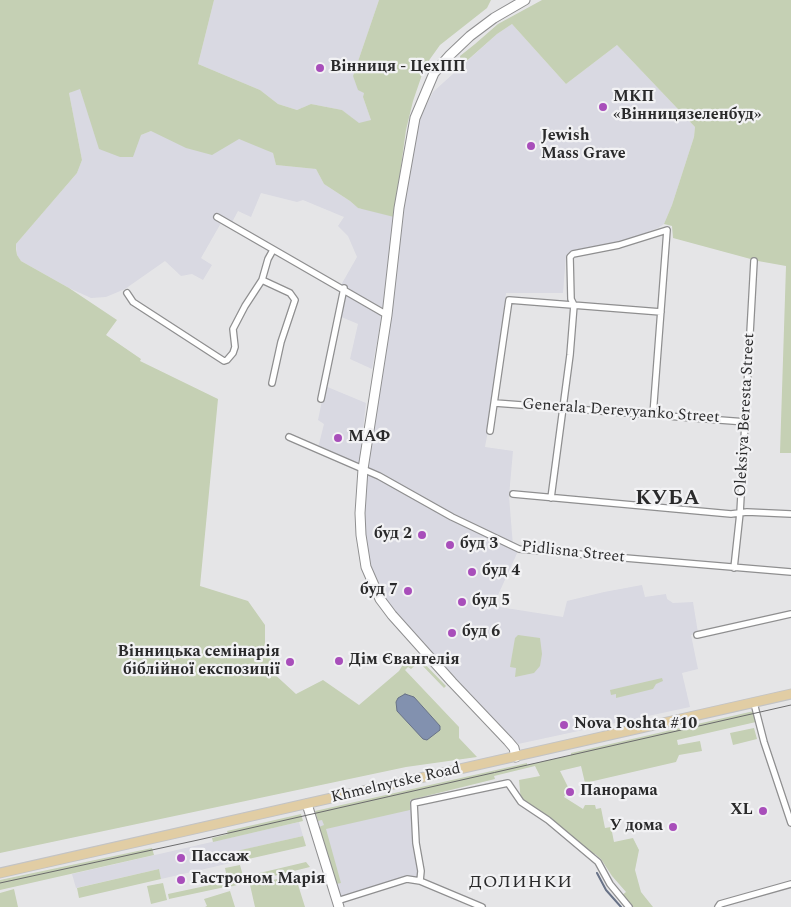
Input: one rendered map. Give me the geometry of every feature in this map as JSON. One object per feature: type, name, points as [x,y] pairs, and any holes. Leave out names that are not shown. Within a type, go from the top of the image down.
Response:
[{"type":"main road","points":[[516,757],[514,748],[508,741],[452,682],[380,599],[371,581],[362,549],[360,513],[363,470],[387,315],[399,208],[415,118],[434,72],[470,36],[494,18],[526,0]]},
{"type":"main road","name":"Khmelnytske Road","points":[[0,873],[791,694]]},
{"type":"main road","points":[[307,804],[338,904]]},
{"type":"street","points":[[217,217],[344,288],[387,315]]},
{"type":"street","points":[[551,498],[570,355],[574,305],[571,299],[570,257],[573,254],[619,245],[667,230],[653,415]]},
{"type":"street","points":[[127,293],[133,302],[224,361],[231,357],[233,353],[236,346],[233,329],[262,280],[268,259],[273,250]]},
{"type":"street","name":"Oleksiya Beresta Street","points":[[734,568],[746,422],[754,261]]},
{"type":"street","points":[[262,280],[290,293],[295,300],[281,342],[272,383]]},
{"type":"street","points":[[321,399],[344,288]]},
{"type":"street","points":[[490,431],[509,300],[661,312]]},
{"type":"street","name":"Generala Derevyanko Street","points":[[495,403],[746,422]]},
{"type":"street","name":"Pidlisna Street","points":[[290,437],[379,476],[452,517],[519,549],[791,572]]},
{"type":"street","points":[[513,494],[731,514],[791,514]]},
{"type":"street","points":[[697,635],[791,614]]},
{"type":"street","points":[[754,703],[764,742],[791,823]]},
{"type":"street","points":[[420,880],[421,871],[416,843],[414,802],[508,783],[521,802],[548,820],[598,862],[610,884],[629,907]]},
{"type":"street","points":[[338,904],[407,879],[420,880],[482,907]]},
{"type":"street","points":[[718,907],[720,904],[791,884]]},
{"type":"shaded area","points":[[214,0],[379,0],[353,76],[364,93],[363,97],[371,120],[359,124],[342,110],[311,104],[297,110],[278,104],[260,90],[198,64]]},
{"type":"shaded area","points":[[512,24],[566,84],[617,45],[695,127],[694,137],[664,224],[628,240],[566,255],[563,293],[506,293],[493,403],[485,447],[513,451],[509,496],[513,546],[519,549],[493,606],[563,617],[567,601],[642,585],[645,597],[666,594],[667,599],[673,603],[693,602],[698,633],[691,635],[698,669],[682,673],[690,707],[518,744],[459,682],[383,597],[369,565],[363,534],[367,464],[403,203],[420,118],[433,92],[497,34]]},
{"type":"shaded area","points":[[80,88],[141,135],[151,131],[239,139],[273,153],[276,165],[316,169],[324,184],[358,208],[362,209],[365,200],[394,217],[383,308],[341,285],[357,257],[348,236],[338,226],[344,217],[303,200],[297,202],[261,193],[251,217],[238,211],[229,228],[221,223],[201,258],[212,265],[203,280],[192,274],[181,276],[165,261],[125,289],[106,297],[91,298],[21,261],[17,255],[16,244],[77,173],[82,160],[69,93]]},
{"type":"shaded area","points":[[345,294],[382,315],[372,369],[350,359],[358,324],[339,316]]},
{"type":"shaded area","points":[[325,386],[366,403],[359,466],[318,448],[324,424],[318,420]]},
{"type":"shaded area","points":[[414,803],[420,881],[407,879],[341,899],[318,821],[322,820],[328,823]]},
{"type":"shaded area","points":[[299,822],[303,836],[233,852],[235,862],[161,879],[159,869],[76,888],[72,874]]},
{"type":"green space","points":[[0,0],[214,0],[198,64],[260,90],[278,104],[297,110],[311,104],[342,110],[359,123],[371,120],[363,97],[364,93],[358,90],[353,76],[379,0],[491,0],[487,8],[440,45],[425,66],[413,101],[406,130],[394,217],[358,208],[324,184],[316,169],[276,165],[273,153],[239,139],[212,155],[186,148],[151,131],[141,135],[133,157],[120,157],[99,149],[80,89],[69,93],[82,160],[77,173],[16,244],[17,255],[21,261],[69,288],[117,320],[106,335],[141,359],[140,361],[218,399],[200,586],[248,601],[265,625],[265,645],[259,654],[264,651],[276,665],[271,671],[296,694],[323,680],[359,705],[399,671],[414,653],[446,686],[444,688],[419,662],[411,669],[408,667],[405,670],[459,727],[459,738],[477,757],[406,767],[0,853]]},
{"type":"green space","points":[[542,0],[791,0],[791,453],[780,453],[786,266],[758,261],[673,238],[672,226],[664,224],[694,137],[695,127],[617,45],[566,84],[512,24],[497,34],[461,66],[460,56],[498,24]]},
{"type":"green space","points":[[518,635],[540,638],[542,654],[540,666],[534,673],[515,677],[516,668],[510,667],[515,638]]},
{"type":"green space","points":[[662,678],[663,681],[656,684],[653,689],[616,698],[616,694],[611,695],[610,690]]},
{"type":"green space","points":[[754,711],[756,722],[677,740],[678,745],[700,741],[702,751],[679,755],[676,762],[585,783],[581,766],[560,771],[569,789],[564,797],[583,809],[585,805],[595,805],[596,809],[601,808],[605,828],[611,827],[614,842],[633,838],[639,850],[635,870],[641,892],[653,907],[632,907],[620,897],[626,892],[601,859],[595,854],[589,854],[521,802],[519,780],[540,776],[535,766],[494,776],[495,779],[410,800],[410,810],[326,829],[341,883],[336,884],[319,827],[324,825],[322,820],[318,821],[315,811],[527,763],[527,765],[554,759],[571,755],[571,753]]},
{"type":"green space","points":[[754,728],[757,739],[733,745],[730,733]]},
{"type":"green space","points":[[301,814],[303,821],[213,842],[212,838],[228,834],[227,831]]},
{"type":"green space","points":[[303,836],[306,846],[235,862],[232,852]]},
{"type":"green space","points":[[152,848],[154,855],[0,890],[0,880]]},
{"type":"green space","points":[[306,862],[310,867],[249,882],[247,876]]},
{"type":"green space","points":[[240,865],[245,883],[229,887],[225,868]]},
{"type":"green space","points":[[159,869],[161,879],[79,898],[77,888]]},
{"type":"green space","points":[[295,875],[305,907],[255,907],[250,885]]},
{"type":"green space","points":[[224,882],[225,887],[169,899],[168,894]]},
{"type":"green space","points":[[163,883],[167,900],[151,904],[147,886]]},
{"type":"green space","points":[[14,889],[18,907],[0,907],[0,893]]},
{"type":"green space","points":[[230,891],[235,907],[205,907],[207,906],[204,899]]},
{"type":"water","points":[[405,694],[414,697],[440,726],[440,730],[427,740],[423,739],[397,711],[396,702],[398,698]]},
{"type":"waterway","points":[[597,873],[606,890],[621,907]]},
{"type":"tram line","points":[[0,883],[198,840],[791,705]]},
{"type":"place","name":"Вінниця - ЦехПП","points":[[320,68]]},
{"type":"place","name":"МКП «Вінницязеленбуд»","points":[[603,107]]},
{"type":"place","name":"Jewish Mass Grave","points":[[531,146]]},
{"type":"place","name":"МАФ","points":[[338,438]]},
{"type":"place","name":"буд 2","points":[[422,535]]},
{"type":"place","name":"буд 3","points":[[450,545]]},
{"type":"place","name":"буд 4","points":[[472,572]]},
{"type":"place","name":"буд 7","points":[[408,591]]},
{"type":"place","name":"буд 5","points":[[462,602]]},
{"type":"place","name":"буд 6","points":[[452,633]]},
{"type":"place","name":"Дім Євангелія","points":[[339,661]]},
{"type":"place","name":"Вінницька семінарія біблійної експозиції","points":[[290,662]]},
{"type":"place","name":"Nova Poshta #10","points":[[564,725]]},
{"type":"place","name":"Панорама","points":[[570,792]]},
{"type":"place","name":"XL","points":[[763,811]]},
{"type":"place","name":"У дома","points":[[673,827]]},
{"type":"place","name":"Пассаж","points":[[181,858]]},
{"type":"place","name":"Гастроном Марія","points":[[181,880]]},
{"type":"district","name":"КУБА","points":[[668,500]]},
{"type":"district","name":"ДОЛИНКИ","points":[[521,883]]}]
